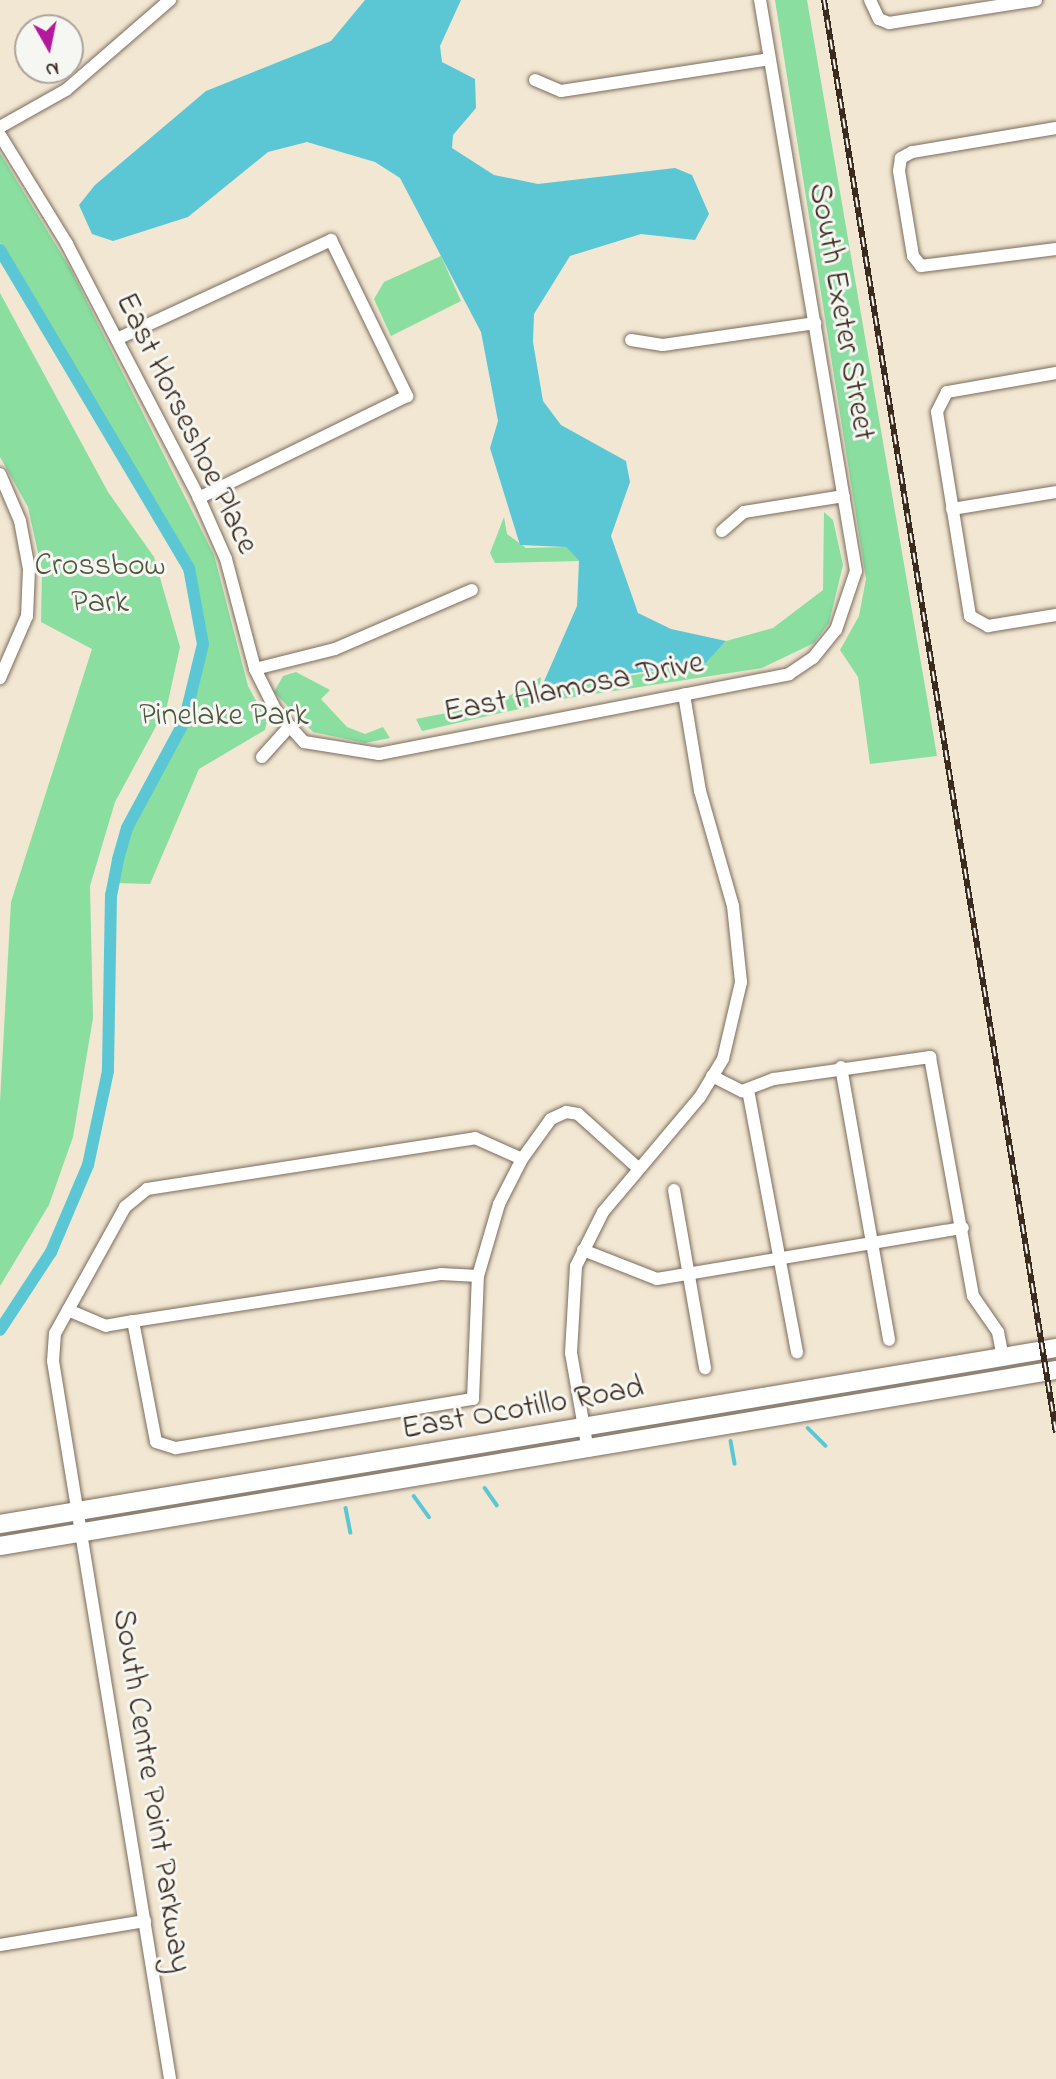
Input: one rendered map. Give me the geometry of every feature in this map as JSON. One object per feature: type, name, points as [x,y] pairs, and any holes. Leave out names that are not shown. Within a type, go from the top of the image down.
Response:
[{"type":"main road","name":"East Ocotillo Road","points":[[0,1524],[584,1429],[1056,1348]]},
{"type":"main road","name":"East Ocotillo Road","points":[[0,1546],[588,1451],[1056,1370]]},
{"type":"street","points":[[0,127],[66,89],[170,0]]},
{"type":"street","name":"South Exeter Street","points":[[760,0],[856,571],[836,630]]},
{"type":"street","points":[[870,0],[879,19],[1036,0]]},
{"type":"street","points":[[536,80],[561,91],[769,59]]},
{"type":"street","points":[[1056,128],[901,159],[914,256],[921,266],[1056,249]]},
{"type":"street","name":"East Horseshoe Place","points":[[0,135],[117,339],[199,498],[226,559],[255,669],[290,726],[304,742]]},
{"type":"street","points":[[117,339],[331,240],[407,396],[199,498]]},
{"type":"street","points":[[631,340],[663,345],[815,323]]},
{"type":"street","points":[[1056,373],[947,392],[939,401],[952,509],[970,616],[978,624],[1056,615]]},
{"type":"street","points":[[0,678],[27,615],[29,569],[20,521],[1,478]]},
{"type":"street","points":[[952,509],[1056,492]]},
{"type":"street","points":[[722,531],[744,512],[844,496]]},
{"type":"street","points":[[255,669],[335,649],[472,590]]},
{"type":"street","name":"East Alamosa Drive","points":[[304,742],[379,754],[789,674],[813,658],[836,630]]},
{"type":"street","points":[[588,1451],[570,1333],[583,1250],[603,1212],[712,1076],[736,1017],[739,940],[701,791],[684,694]]},
{"type":"street","points":[[262,757],[290,726]]},
{"type":"street","points":[[712,1076],[748,1090],[841,1067],[922,1054],[933,1061],[976,1304],[998,1332],[1003,1357]]},
{"type":"street","points":[[841,1067],[888,1340]]},
{"type":"street","points":[[748,1090],[797,1352]]},
{"type":"street","points":[[133,1321],[150,1428],[156,1442],[176,1448],[473,1398],[478,1276],[486,1238],[522,1158],[551,1119],[566,1112],[578,1114],[638,1168]]},
{"type":"street","name":"South Centre Point Parkway","points":[[170,2079],[53,1361],[55,1332],[125,1207],[147,1189],[475,1138],[522,1158]]},
{"type":"street","points":[[674,1190],[705,1368]]},
{"type":"street","points":[[583,1250],[640,1276],[690,1275],[963,1228]]},
{"type":"street","points":[[68,1310],[106,1326],[441,1274],[478,1276]]},
{"type":"street","points":[[0,1945],[145,1922]]},
{"type":"green space","points":[[775,0],[807,0],[937,756],[870,764],[858,677],[840,650],[859,616],[866,579]]},
{"type":"green space","name":"Pinelake Park","points":[[0,153],[70,268],[214,555],[248,686],[267,721],[265,730],[199,769],[150,884],[115,883],[129,829],[196,695],[204,656],[198,595],[170,532],[0,243]]},
{"type":"green space","points":[[441,256],[461,301],[391,336],[374,299],[384,282]]},
{"type":"green space","name":"Crossbow Park","points":[[0,293],[108,492],[154,557],[180,647],[167,706],[115,802],[90,886],[93,1018],[73,1137],[49,1205],[0,1286],[0,1102],[11,902],[92,649],[41,622],[42,571],[28,507],[0,457]]},
{"type":"green space","points":[[824,512],[833,520],[843,565],[829,623],[814,643],[762,668],[562,699],[563,687],[706,663],[726,641],[773,628],[823,590]]},
{"type":"green space","points":[[504,517],[507,534],[526,548],[566,547],[579,561],[495,563],[490,553]]},
{"type":"green space","points":[[296,672],[330,690],[321,699],[347,727],[365,734],[383,727],[390,738],[365,743],[313,732],[274,692],[283,676]]},
{"type":"green space","points":[[541,677],[540,686],[555,687],[554,701],[422,731],[416,719],[497,703]]},
{"type":"water","points":[[365,0],[461,0],[440,46],[442,62],[475,79],[476,108],[453,135],[452,148],[494,175],[538,184],[675,168],[692,175],[709,214],[695,240],[641,234],[570,256],[534,314],[533,342],[543,401],[561,425],[626,461],[630,482],[611,536],[638,613],[671,629],[726,641],[706,663],[542,686],[577,606],[579,561],[566,547],[520,545],[490,448],[498,421],[481,332],[400,178],[375,162],[307,142],[268,152],[188,217],[113,241],[92,234],[79,205],[95,185],[206,91],[331,41]]},
{"type":"waterway","points":[[0,250],[189,568],[203,644],[184,722],[127,828],[118,860],[111,895],[108,1071],[88,1165],[51,1252],[0,1330]]},
{"type":"waterway","points":[[808,1428],[826,1446]]},
{"type":"waterway","points":[[731,1441],[735,1464]]},
{"type":"waterway","points":[[485,1488],[497,1505]]},
{"type":"waterway","points":[[414,1496],[429,1517]]},
{"type":"waterway","points":[[346,1508],[351,1533]]},
{"type":"railway","points":[[824,0],[1056,1432]]}]
